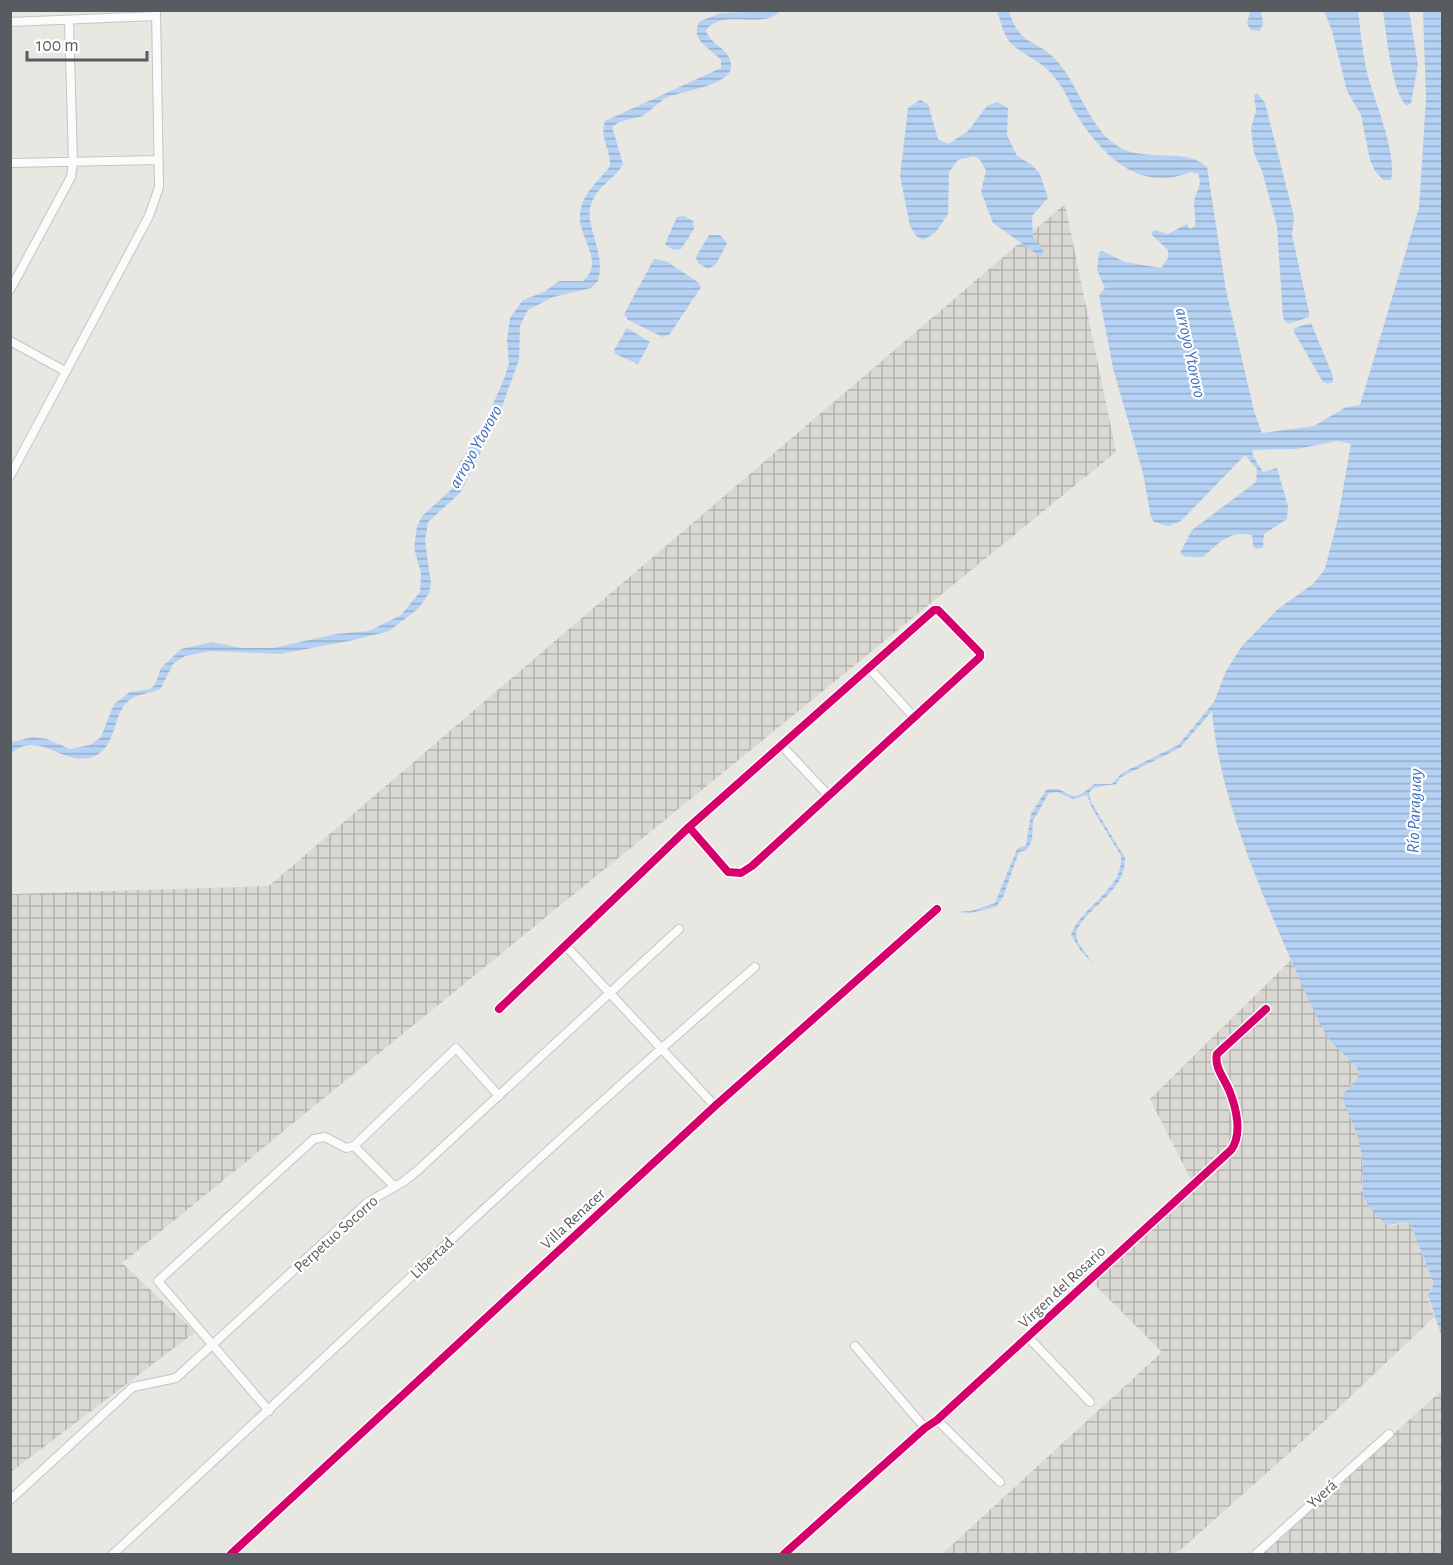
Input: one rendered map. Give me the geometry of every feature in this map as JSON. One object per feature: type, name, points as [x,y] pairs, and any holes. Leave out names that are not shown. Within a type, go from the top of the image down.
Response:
[{"type":"street","points":[[10,22],[156,13],[159,160],[159,187],[149,216],[10,477]]},
{"type":"street","points":[[10,290],[71,177],[73,162],[69,20]]},
{"type":"street","points":[[10,163],[159,160]]},
{"type":"street","points":[[10,341],[65,371]]},
{"type":"street","points":[[499,1009],[689,827],[936,609],[980,653],[980,657],[752,866],[741,873],[728,872],[689,827]]},
{"type":"street","points":[[869,668],[914,717]]},
{"type":"street","points":[[782,746],[828,795]]},
{"type":"street","name":"Villa Renacer","points":[[231,1554],[715,1106],[937,909]]},
{"type":"street","name":"Perpetuo Socorro","points":[[10,1500],[133,1387],[176,1378],[368,1202],[417,1171],[679,929]]},
{"type":"street","points":[[565,945],[715,1106]]},
{"type":"street","name":"Libertad","points":[[113,1554],[661,1048],[755,967]]},
{"type":"street","name":"Virgen del Rosario","points":[[784,1554],[925,1428],[937,1420],[1231,1150],[1238,1136],[1236,1114],[1230,1091],[1216,1060],[1217,1054],[1266,1009]]},
{"type":"street","points":[[269,1411],[158,1281],[314,1139],[325,1137],[346,1148],[354,1146],[456,1048],[499,1096]]},
{"type":"street","points":[[354,1146],[394,1186]]},
{"type":"street","points":[[1028,1337],[1090,1402]]},
{"type":"street","points":[[855,1346],[925,1428]]},
{"type":"street","points":[[937,1420],[1000,1482]]},
{"type":"street","name":"Yverá","points":[[1256,1554],[1389,1434]]},
{"type":"shaded area","points":[[1065,204],[1116,452],[122,1263],[195,1332],[11,1472],[11,894],[269,886]]},
{"type":"shaded area","points":[[1291,960],[1331,1042],[1356,1066],[1359,1073],[1357,1079],[1344,1093],[1343,1099],[1360,1144],[1363,1170],[1361,1190],[1392,1226],[1407,1222],[1411,1225],[1434,1284],[1428,1299],[1434,1317],[1326,1420],[1176,1554],[942,1554],[1162,1352],[1093,1283],[1194,1186],[1150,1099]]},
{"type":"shaded area","points":[[1442,1390],[1442,1554],[1262,1554],[1296,1523]]},
{"type":"water","name":"arroyo Ytororo","points":[[780,11],[773,17],[764,19],[732,19],[713,23],[706,30],[711,39],[728,55],[731,66],[729,73],[715,83],[668,97],[642,116],[622,121],[612,127],[623,164],[596,194],[590,208],[591,224],[600,261],[598,281],[591,288],[553,297],[528,310],[525,315],[520,326],[519,360],[497,420],[460,493],[428,522],[425,541],[431,584],[429,593],[419,608],[389,631],[354,640],[280,654],[211,651],[185,656],[173,664],[161,688],[134,697],[124,706],[106,748],[99,754],[79,759],[30,745],[21,747],[11,754],[11,742],[33,737],[47,739],[70,749],[90,745],[101,737],[114,704],[130,692],[150,689],[155,685],[161,668],[181,649],[212,642],[242,648],[273,648],[336,634],[369,631],[401,615],[420,592],[421,573],[414,548],[417,526],[423,515],[451,490],[460,463],[484,425],[509,363],[507,340],[510,318],[523,300],[544,292],[559,281],[583,281],[589,274],[592,266],[591,257],[582,231],[580,214],[584,199],[610,166],[603,133],[605,121],[721,68],[721,60],[699,38],[697,27],[700,21],[721,13]]},
{"type":"water","points":[[997,11],[1009,11],[1018,31],[1058,62],[1094,122],[1112,142],[1133,152],[1189,158],[1207,167],[1226,290],[1254,411],[1262,433],[1314,426],[1346,407],[1360,405],[1419,208],[1426,99],[1423,11],[1442,11],[1442,1337],[1428,1295],[1434,1284],[1411,1225],[1407,1222],[1387,1225],[1367,1204],[1364,1196],[1360,1147],[1343,1099],[1344,1093],[1357,1079],[1359,1073],[1356,1066],[1331,1042],[1320,1024],[1270,911],[1226,789],[1212,711],[1180,748],[1121,777],[1116,784],[1093,788],[1089,793],[1091,802],[1125,858],[1124,870],[1119,881],[1080,924],[1076,933],[1078,943],[1094,964],[1081,951],[1071,935],[1083,916],[1116,879],[1121,856],[1092,808],[1087,795],[1073,799],[1057,792],[1049,793],[1033,821],[1032,840],[1027,850],[1019,852],[1003,897],[996,907],[970,913],[957,912],[971,911],[995,903],[1017,849],[1026,845],[1031,814],[1046,790],[1060,790],[1073,796],[1085,792],[1094,784],[1112,784],[1122,773],[1178,745],[1214,702],[1226,671],[1242,646],[1278,609],[1313,584],[1325,569],[1338,518],[1351,444],[1338,441],[1296,449],[1252,450],[1263,472],[1277,468],[1288,506],[1287,519],[1264,534],[1263,548],[1256,549],[1253,546],[1252,535],[1237,534],[1225,539],[1203,557],[1186,557],[1180,553],[1192,530],[1256,482],[1257,469],[1245,455],[1181,521],[1168,526],[1154,522],[1151,517],[1143,473],[1113,368],[1099,295],[1105,288],[1097,270],[1099,253],[1102,251],[1125,262],[1161,268],[1168,258],[1168,250],[1151,234],[1154,230],[1168,234],[1187,224],[1190,229],[1195,226],[1194,204],[1200,178],[1198,174],[1191,172],[1172,177],[1155,178],[1124,167],[1098,144],[1050,72],[1013,46],[1003,30]]},
{"type":"water","points":[[1250,11],[1261,11],[1263,24],[1260,31],[1251,30],[1247,24]]},
{"type":"water","points":[[1324,11],[1358,11],[1367,72],[1389,145],[1391,180],[1383,180],[1375,171],[1370,160],[1361,115],[1347,91],[1332,31]]},
{"type":"water","points":[[1383,11],[1409,11],[1418,65],[1411,103],[1407,106],[1397,89]]},
{"type":"water","points":[[1258,94],[1265,103],[1294,217],[1292,235],[1309,312],[1309,317],[1288,324],[1283,318],[1277,226],[1262,171],[1254,153],[1251,128],[1256,111],[1254,95]]},
{"type":"water","points":[[920,100],[928,104],[938,139],[948,144],[967,132],[987,106],[997,102],[1008,108],[1007,135],[1017,156],[1032,165],[1040,174],[1048,198],[1032,216],[1033,237],[1044,249],[1041,257],[993,223],[981,192],[986,170],[980,160],[974,156],[958,160],[949,172],[948,214],[935,233],[923,240],[916,236],[910,226],[900,176],[908,108]]},
{"type":"water","points":[[684,216],[693,221],[694,229],[681,249],[673,250],[665,244],[677,217]]},
{"type":"water","points":[[709,235],[720,235],[727,243],[716,264],[708,269],[698,263],[696,257]]},
{"type":"water","points":[[654,259],[666,261],[699,283],[701,287],[670,334],[663,337],[628,320],[624,314]]},
{"type":"water","points":[[1311,323],[1333,376],[1333,382],[1328,384],[1323,382],[1294,332],[1294,328]]},
{"type":"water","points":[[627,328],[650,342],[638,364],[615,354],[614,350]]},
{"type":"cycle path","points":[[499,1009],[689,827],[934,610],[938,610],[980,653],[980,657],[752,866],[741,873],[728,872],[689,827]]},
{"type":"cycle path","points":[[231,1554],[715,1106],[937,909]]},
{"type":"cycle path","points":[[784,1554],[925,1428],[937,1420],[1231,1150],[1237,1136],[1236,1112],[1232,1097],[1218,1068],[1217,1054],[1266,1009]]},
{"type":"water label","name":"Río Paraguay","points":[[1415,811]]}]
